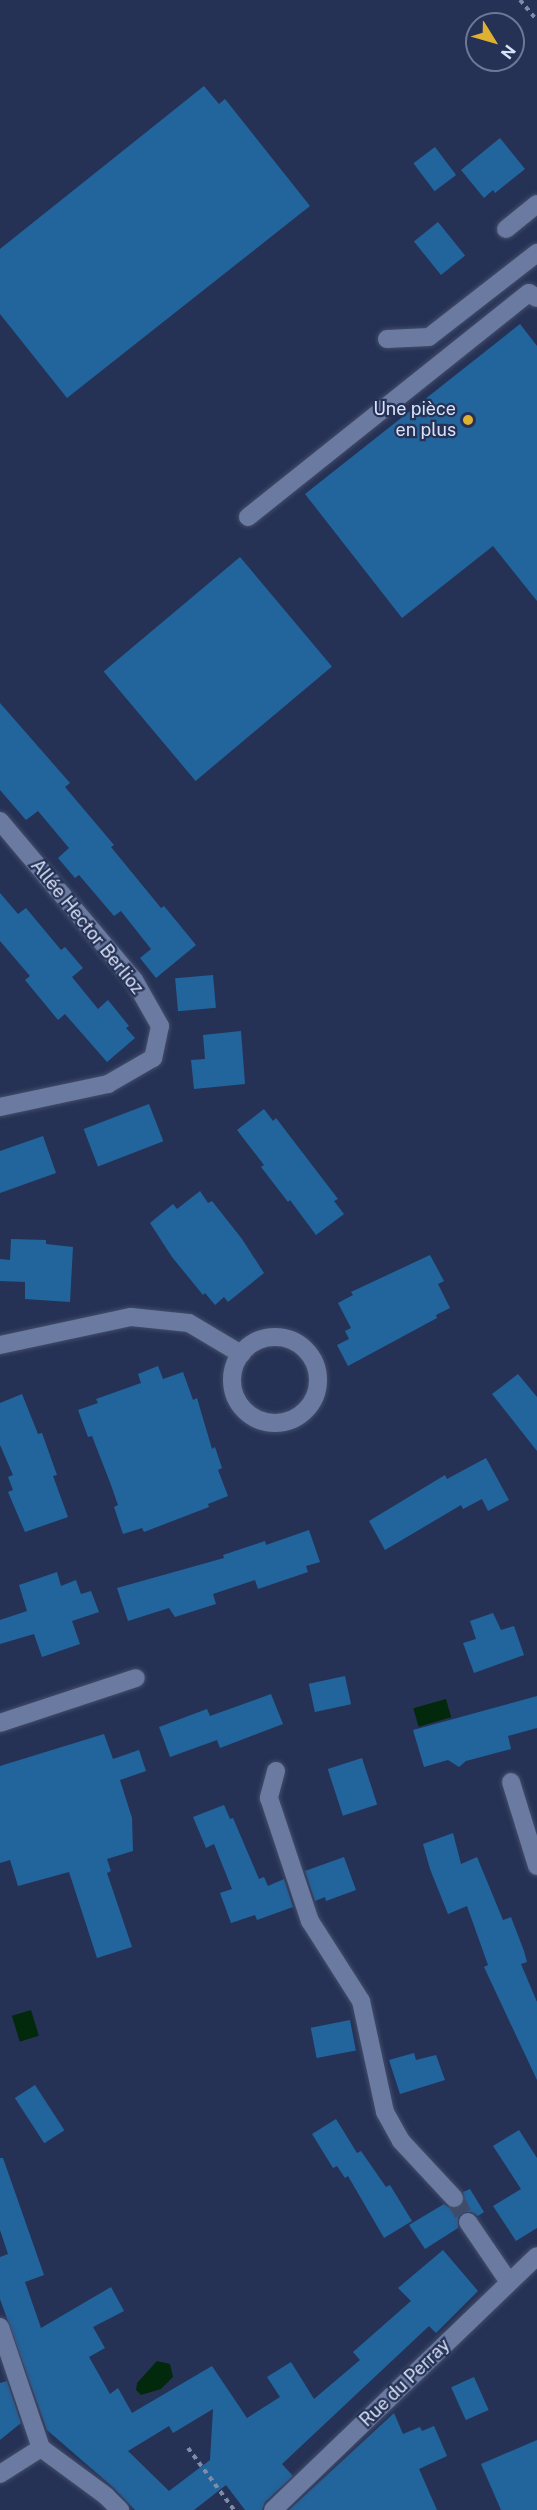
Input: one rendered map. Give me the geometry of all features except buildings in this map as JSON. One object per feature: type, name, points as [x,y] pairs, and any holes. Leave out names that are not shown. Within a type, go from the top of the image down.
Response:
[{"type":"street","points":[[506,229],[537,204]]},
{"type":"street","points":[[387,339],[429,337],[537,252]]},
{"type":"street","points":[[248,517],[529,293],[537,298]]},
{"type":"street","name":"Allée Hector Berlioz","points":[[0,821],[134,980],[160,1026],[153,1058],[108,1084],[0,1107]]},
{"type":"street","points":[[0,1345],[131,1317],[189,1323],[241,1354]]},
{"type":"street","points":[[269,1337],[288,1338],[301,1345],[312,1356],[318,1374],[318,1389],[310,1406],[299,1416],[281,1423],[266,1422],[249,1414],[240,1406],[232,1386],[233,1371],[241,1354],[252,1343],[269,1337]]},
{"type":"street","points":[[0,1723],[136,1678]]},
{"type":"street","points":[[276,1771],[269,1798],[310,1921],[361,2001],[385,2112],[401,2141],[454,2198]]},
{"type":"street","points":[[511,1782],[537,1866]]},
{"type":"street","points":[[468,2222],[509,2282]]},
{"type":"street","name":"Rue du Perray","points":[[273,2510],[537,2256]]},
{"type":"street","points":[[0,2327],[41,2448],[106,2496],[120,2510]]},
{"type":"street","points":[[0,2474],[41,2448]]},
{"type":"path","points":[[520,0],[537,20]]},
{"type":"path","points":[[188,2448],[234,2510]]},
{"type":"shaded area","points":[[446,1699],[451,1717],[419,1727],[413,1708]]},
{"type":"shaded area","points":[[31,2010],[39,2036],[20,2042],[12,2016]]},
{"type":"shaded area","points":[[157,2361],[170,2364],[173,2377],[161,2389],[141,2395],[136,2390],[137,2383]]},
{"type":"tunnel","points":[[454,2198],[468,2222]]},
{"type":"place","name":"Une pièce en plus","points":[[468,420]]}]
